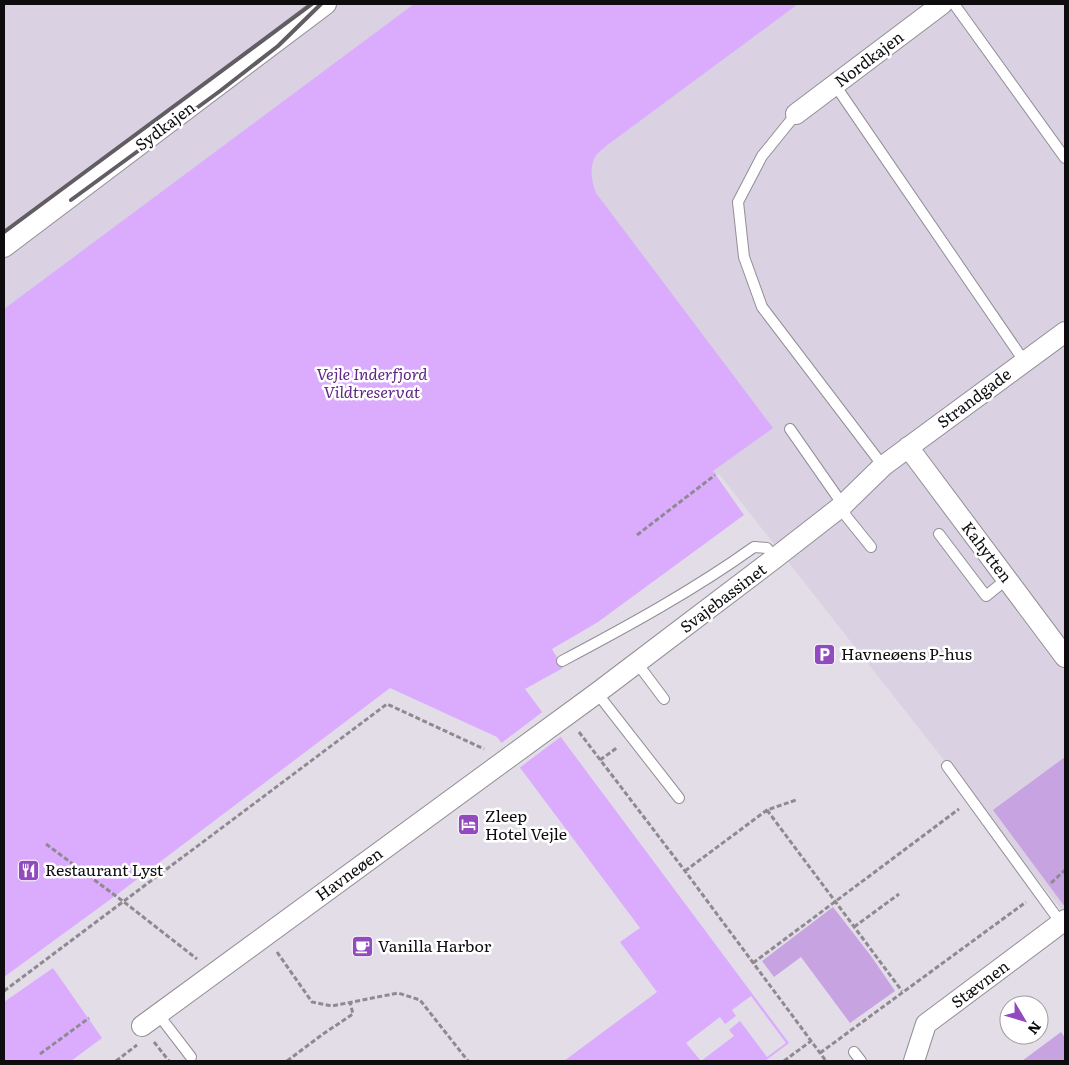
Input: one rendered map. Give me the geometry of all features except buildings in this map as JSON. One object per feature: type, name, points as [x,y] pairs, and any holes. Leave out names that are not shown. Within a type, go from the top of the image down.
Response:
[{"type":"street","name":"Sydkajen","points":[[4,247],[326,4]]},
{"type":"street","name":"Nordkajen","points":[[796,114],[942,4]]},
{"type":"street","name":"Strandgade","points":[[883,466],[1024,361],[1065,333]]},
{"type":"street","name":"Kahytten","points":[[908,447],[1065,657]]},
{"type":"street","name":"Svajebassinet","points":[[562,719],[843,505],[883,466]]},
{"type":"street","name":"Havneøen","points":[[150,1025],[215,972],[562,719]]},
{"type":"street","name":"Stævnen","points":[[914,1061],[926,1024],[1064,921]]},
{"type":"lane","points":[[954,4],[1065,158]]},
{"type":"lane","points":[[835,85],[1024,361]]},
{"type":"lane","points":[[796,114],[762,156],[738,202],[744,257],[762,307],[883,466]]},
{"type":"lane","points":[[790,429],[843,505],[846,516],[871,547]]},
{"type":"lane","points":[[939,534],[986,596],[1007,579]]},
{"type":"lane","points":[[562,661],[622,629],[714,575],[754,547],[767,548],[775,558]]},
{"type":"lane","points":[[637,663],[664,700]]},
{"type":"lane","points":[[597,693],[679,798]]},
{"type":"lane","points":[[947,766],[1039,893],[1064,921]]},
{"type":"lane","points":[[150,1025],[191,1057]]},
{"type":"lane","points":[[854,1052],[861,1061]]},
{"type":"path","points":[[637,535],[716,475]]},
{"type":"path","points":[[4,991],[387,704],[483,749],[502,762]]},
{"type":"path","points":[[562,719],[685,870],[826,1061]]},
{"type":"path","points":[[752,963],[971,799]]},
{"type":"path","points":[[685,870],[767,810],[796,800]]},
{"type":"path","points":[[767,810],[902,991]]},
{"type":"path","points":[[46,844],[215,972]]},
{"type":"path","points":[[820,1053],[902,991],[1039,893],[1065,870]]},
{"type":"path","points":[[854,927],[899,894]]},
{"type":"path","points":[[248,948],[253,955],[275,949],[312,1002],[332,1006],[398,993],[420,1000],[468,1061]]},
{"type":"path","points":[[287,1061],[353,1014],[350,1002]]},
{"type":"path","points":[[40,1054],[89,1018]]},
{"type":"path","points":[[150,1025],[169,1061]]},
{"type":"path","points":[[784,1061],[811,1041]]},
{"type":"shaded area","points":[[4,4],[1065,4],[1065,914],[719,474],[542,598],[4,582]]},
{"type":"shaded area","name":"Vejle Inderfjord Vildtreservat","points":[[414,4],[798,4],[606,146],[596,156],[592,166],[592,180],[596,193],[773,428],[713,471],[744,515],[598,622],[552,649],[563,668],[525,689],[789,1043],[765,1061],[564,1061],[657,992],[620,942],[640,928],[497,737],[390,688],[115,896],[4,977],[4,309]]},
{"type":"shaded area","points":[[1065,757],[1065,907],[993,810]]},
{"type":"shaded area","points":[[833,907],[895,991],[850,1023],[801,957],[774,977],[762,961]]},
{"type":"shaded area","points":[[53,968],[102,1038],[71,1061],[4,1061],[4,1002]]},
{"type":"shaded area","points":[[1061,1032],[1065,1038],[1065,1061],[1022,1061],[1044,1045],[1049,1045],[1049,1041]]},
{"type":"pier","points":[[545,710],[563,735],[518,769],[500,744]]},
{"type":"pier","points":[[751,996],[786,1043],[767,1057],[740,1021],[729,1030],[734,1036],[701,1061],[686,1043],[720,1017],[725,1024],[736,1016],[732,1010]]},
{"type":"railway","points":[[4,232],[312,4]]},
{"type":"railway","points":[[71,200],[278,46],[321,4]]},
{"type":"place","name":"Havneøens P-hus","points":[[825,654]]},
{"type":"place","name":"Zleep Hotel Vejle","points":[[469,825]]},
{"type":"place","name":"Restaurant Lyst","points":[[29,870]]},
{"type":"place","name":"Vanilla Harbor","points":[[362,946]]}]
